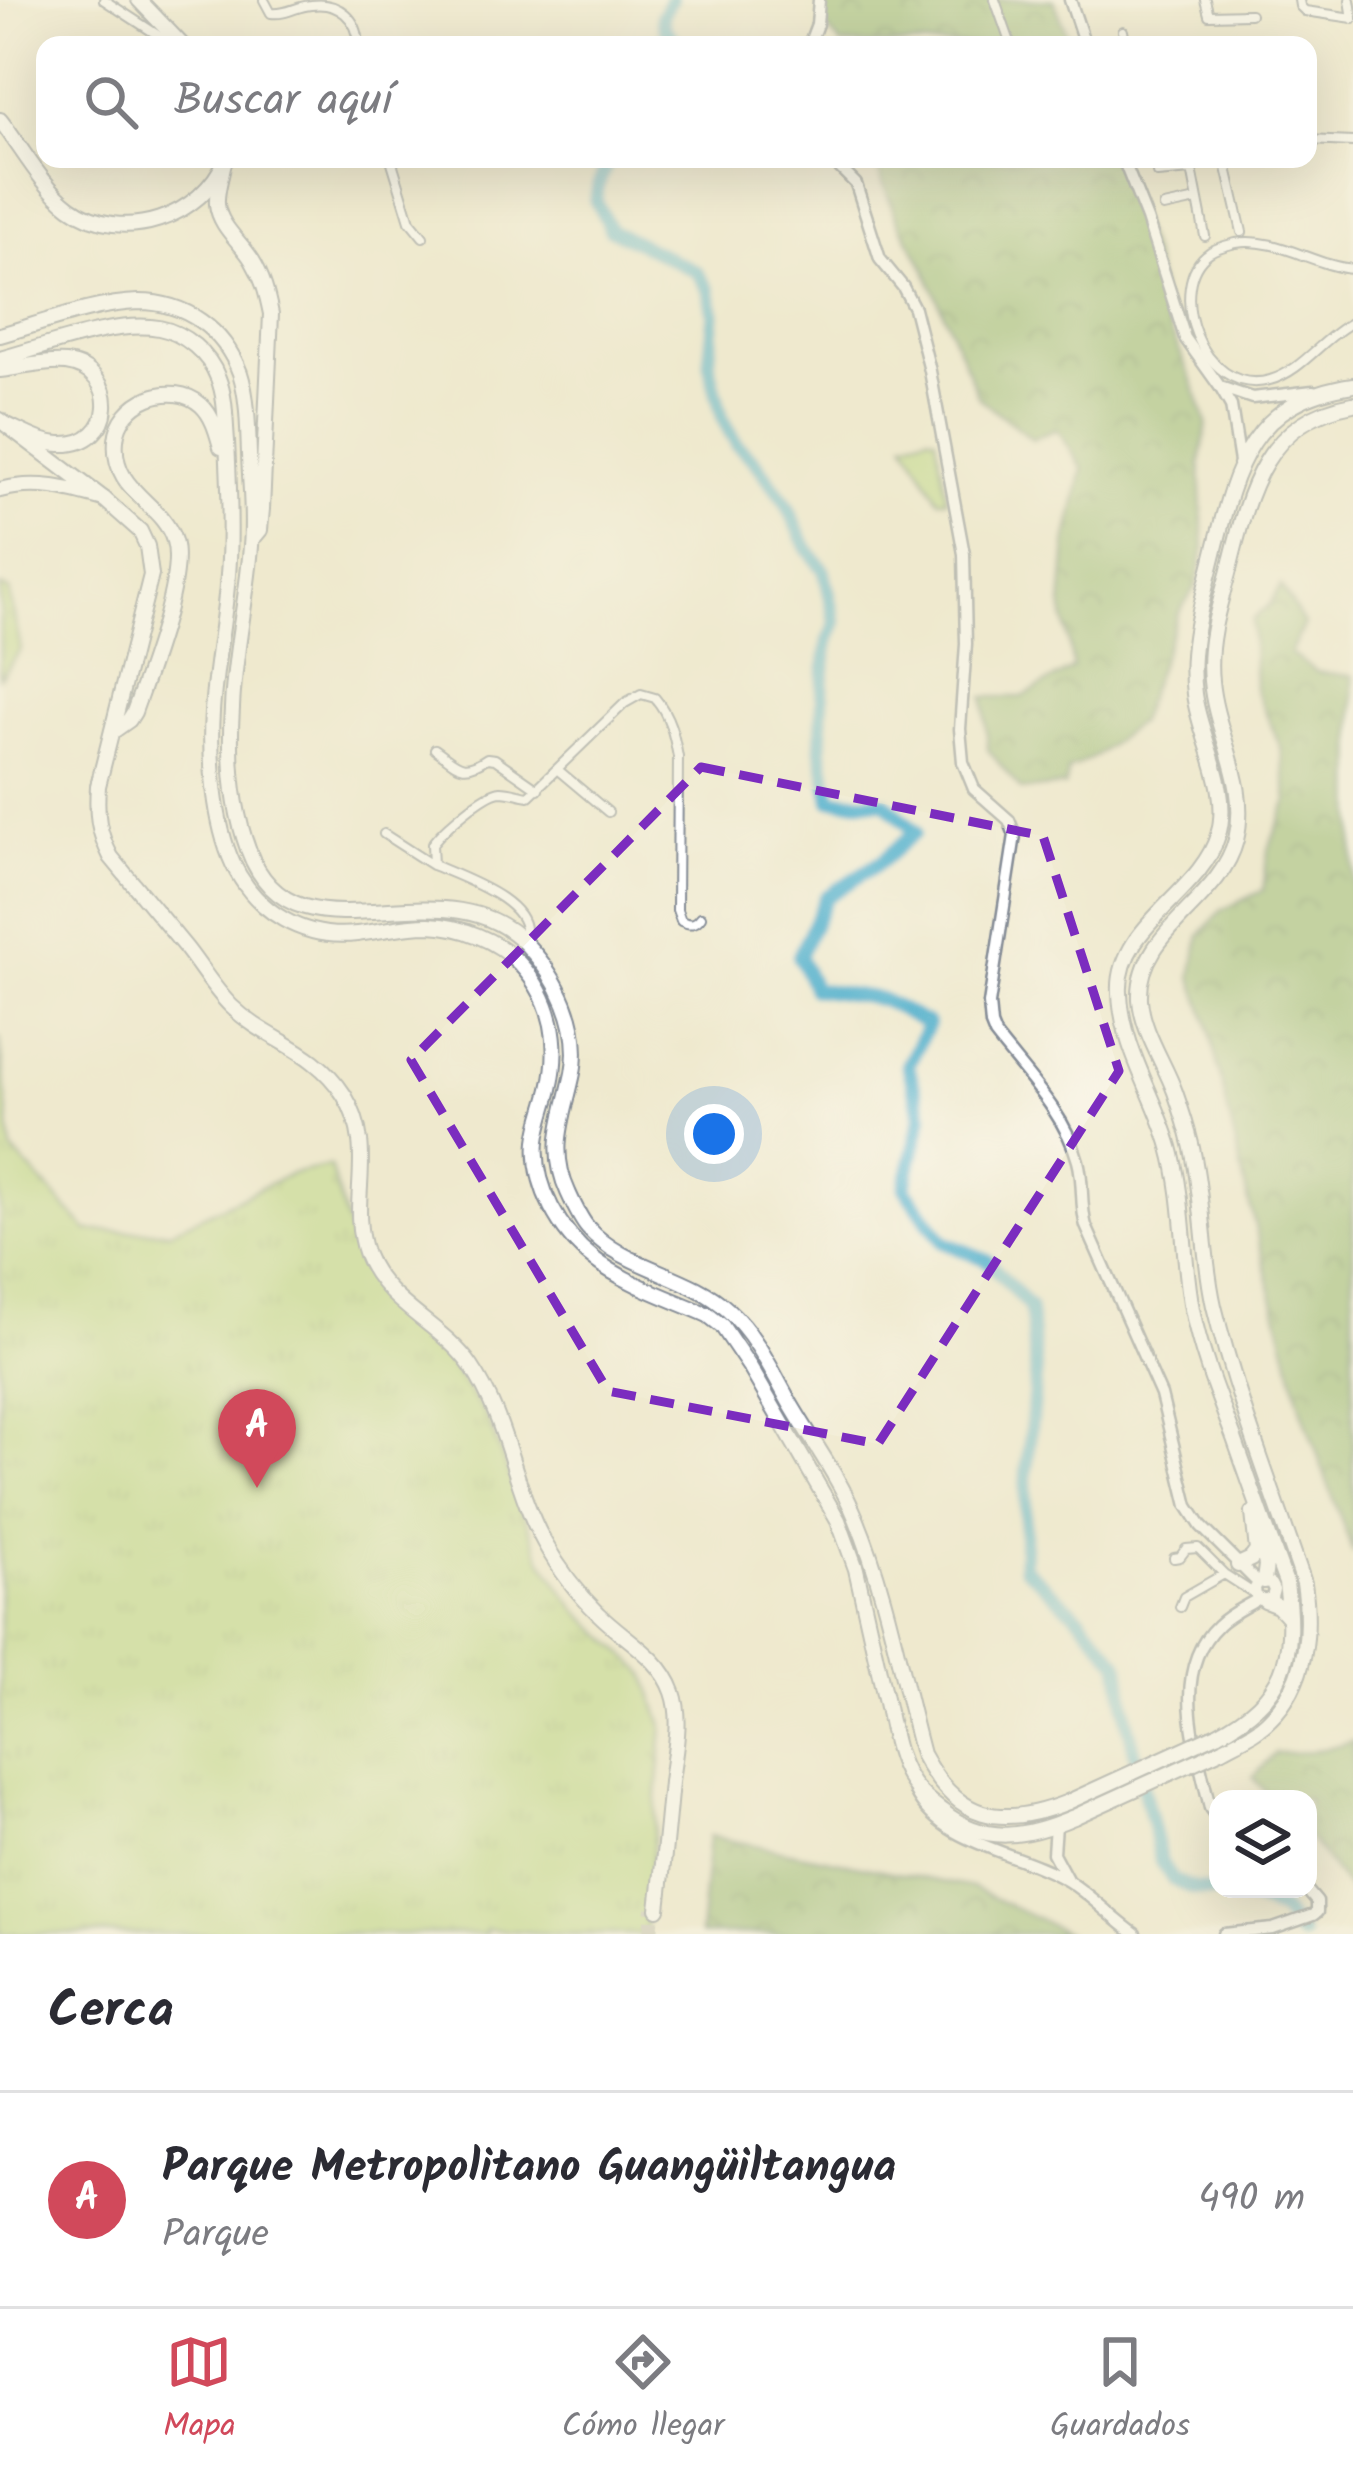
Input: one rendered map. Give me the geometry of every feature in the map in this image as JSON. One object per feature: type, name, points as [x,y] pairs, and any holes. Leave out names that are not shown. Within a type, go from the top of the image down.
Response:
[{"type":"main road","points":[[139,0],[169,36]]},
{"type":"main road","points":[[0,120],[36,167]]},
{"type":"main road","points":[[36,168],[57,195],[82,214],[110,224],[131,225],[172,214],[198,198],[221,168]]},
{"type":"main road","points":[[224,168],[218,209],[266,286],[271,314],[262,509],[260,530],[252,541]]},
{"type":"main road","points":[[0,335],[138,302],[166,305],[198,317],[224,340],[242,376],[252,541],[231,740],[236,798],[248,850],[263,879],[280,896],[324,913],[448,908],[483,916],[523,941],[555,982],[574,1033],[574,1068],[557,1135],[567,1192],[588,1227],[614,1248],[701,1290],[750,1334],[854,1514],[873,1563],[922,1754],[937,1782],[984,1814],[1010,1816],[1071,1809],[1219,1742],[1255,1731],[1287,1696],[1304,1656],[1309,1615],[1304,1583],[1213,1302],[1191,1144],[1140,1006],[1140,979],[1150,954],[1210,887],[1234,847],[1240,793],[1211,687],[1209,658],[1252,484],[1275,447],[1291,432],[1330,410],[1353,404]]},
{"type":"main road","points":[[0,359],[126,326],[154,327],[188,340],[206,357],[224,397],[230,486],[229,561],[212,714],[213,763],[230,858],[246,890],[291,925],[322,935],[431,925],[465,931],[517,961],[536,984],[551,1016],[556,1052],[537,1145],[554,1214],[576,1244],[599,1264],[708,1315],[752,1369],[849,1546],[895,1743],[908,1777],[951,1819],[985,1834],[1011,1835],[1054,1826],[1071,1809]]},
{"type":"main road","points":[[0,370],[68,363],[92,374],[106,404],[99,427],[74,443],[43,441],[3,423]]},
{"type":"main road","points":[[1219,1742],[1272,1690],[1286,1656],[1291,1621],[1286,1583],[1204,1359],[1192,1308],[1171,1150],[1128,1040],[1119,986],[1124,964],[1140,935],[1209,856],[1219,833],[1222,804],[1193,691],[1192,657],[1199,610],[1240,462],[1275,418],[1300,400],[1322,390],[1353,386]]},
{"type":"main road","points":[[112,732],[134,712],[164,618],[177,557],[169,530],[122,473],[116,447],[120,424],[136,405],[155,395],[190,398],[208,414],[214,427],[230,486]]},
{"type":"main road","points":[[3,423],[104,499],[140,531],[147,546],[151,575],[98,786],[95,816],[100,836],[111,857],[231,1006],[312,1059],[346,1098],[362,1141],[360,1212],[367,1256],[386,1288],[470,1364],[500,1421],[545,1544],[575,1589],[632,1643],[654,1671],[668,1700],[670,1731],[656,1909]]},
{"type":"main road","points":[[0,490],[35,484],[104,499]]},
{"type":"main road","points":[[1231,1569],[1257,1551],[1244,1468]]},
{"type":"main road","points":[[1252,1513],[1264,1554],[1260,1591],[1291,1621]]},
{"type":"street","points":[[104,0],[162,36]]},
{"type":"street","points":[[264,0],[272,13],[280,15],[311,4],[340,10],[351,17],[358,36]]},
{"type":"street","points":[[812,36],[819,0]]},
{"type":"street","points":[[995,0],[1008,36]]},
{"type":"street","points":[[1070,0],[1082,36]]},
{"type":"street","points":[[1205,0],[1208,15],[1250,14]]},
{"type":"street","points":[[1299,0],[1305,11],[1353,19],[1350,0]]},
{"type":"street","points":[[1123,31],[1124,36]]},
{"type":"street","points":[[1317,140],[1353,142]]},
{"type":"street","points":[[394,168],[410,221],[423,236]]},
{"type":"street","points":[[840,168],[856,184],[880,259],[914,308],[964,554],[963,762],[974,789],[1010,820],[1015,836],[988,1004],[991,1025],[1069,1136],[1080,1169],[1085,1226],[1161,1395],[1189,1506],[1231,1569]]},
{"type":"street","points":[[1127,168],[1148,219],[1184,338],[1211,369],[1244,382],[1267,381],[1289,371],[1353,322]]},
{"type":"street","points":[[1156,173],[1178,168]]},
{"type":"street","points":[[1192,168],[1205,236]]},
{"type":"street","points":[[1228,168],[1241,232]]},
{"type":"street","points":[[1164,207],[1197,200]]},
{"type":"street","points":[[1240,462],[1235,422],[1196,336],[1190,310],[1195,274],[1208,253],[1257,242],[1353,268]]},
{"type":"street","points":[[1220,387],[1252,398],[1322,390]]},
{"type":"street","points":[[434,866],[436,837],[498,791],[524,797],[538,789],[629,699],[641,694],[655,698],[674,733],[677,910],[681,921],[689,925],[701,917]]},
{"type":"street","points":[[435,749],[465,768],[495,759],[538,789]]},
{"type":"street","points":[[558,770],[608,812]]},
{"type":"street","points":[[384,834],[506,903],[524,919],[523,941]]},
{"type":"street","points":[[1174,1558],[1186,1549],[1198,1548],[1260,1591],[1217,1626],[1193,1668],[1190,1707],[1209,1803]]},
{"type":"street","points":[[1180,1606],[1184,1597],[1231,1569]]},
{"type":"street","points":[[908,1777],[927,1811],[950,1828],[1069,1882],[1136,1934]]},
{"type":"street","points":[[1054,1826],[1053,1852],[1069,1882]]},
{"type":"street","points":[[1224,1934],[1275,1930],[1311,1916],[1317,1912],[1314,1898]]},
{"type":"highlighted area","points":[[701,767],[1043,836],[1119,1071],[878,1444],[608,1391],[411,1060]]},
{"type":"green space","points":[[826,0],[1054,0],[1068,36],[834,36],[825,27]]},
{"type":"green space","points":[[876,168],[1118,168],[1153,258],[1167,323],[1207,424],[1200,464],[1204,548],[1197,584],[1178,614],[1138,722],[1097,755],[1068,770],[1065,786],[1021,790],[988,750],[984,697],[1022,697],[1073,668],[1062,605],[1067,542],[1083,469],[1057,429],[1032,439],[979,398]]},
{"type":"green space","points":[[936,437],[947,499],[938,499],[905,442]]},
{"type":"green space","points":[[1281,586],[1304,624],[1290,654],[1317,672],[1353,676],[1353,1553],[1302,1411],[1207,1019],[1192,976],[1200,935],[1222,910],[1263,890],[1268,850],[1288,801],[1281,748],[1255,689],[1252,620]]},
{"type":"green space","points":[[0,587],[9,590],[21,650],[0,677]]},
{"type":"green space","points":[[0,1036],[12,1150],[88,1231],[170,1231],[290,1174],[330,1166],[351,1239],[378,1301],[445,1356],[487,1418],[541,1558],[576,1609],[645,1673],[663,1726],[645,1934],[485,1929],[486,1934],[0,1934]]},
{"type":"green space","points":[[1353,1741],[1353,1895],[1317,1849],[1317,1790],[1264,1790],[1253,1778],[1275,1753],[1311,1752]]},
{"type":"green space","points":[[709,1836],[973,1888],[1068,1934],[700,1934]]},
{"type":"waterway","points":[[671,0],[662,16],[671,36]]},
{"type":"waterway","points":[[605,168],[596,201],[610,229],[697,272],[709,290],[714,314],[709,363],[723,420],[737,445],[786,503],[807,548],[824,571],[836,623],[828,642],[823,683],[821,749],[831,800],[885,802],[915,832],[882,861],[826,897],[799,956],[814,989],[881,999],[928,1024],[908,1065],[922,1116],[905,1188],[943,1242],[987,1260],[1030,1308],[1036,1373],[1024,1567],[1081,1618],[1119,1663],[1127,1720],[1161,1862],[1173,1880],[1246,1897],[1281,1911],[1301,1934]]},
{"type":"tunnel","points":[[651,1934],[653,1908]]},
{"type":"place","name":"Parque Metropolitano Guangüiltangua","points":[[257,1488]]}]
